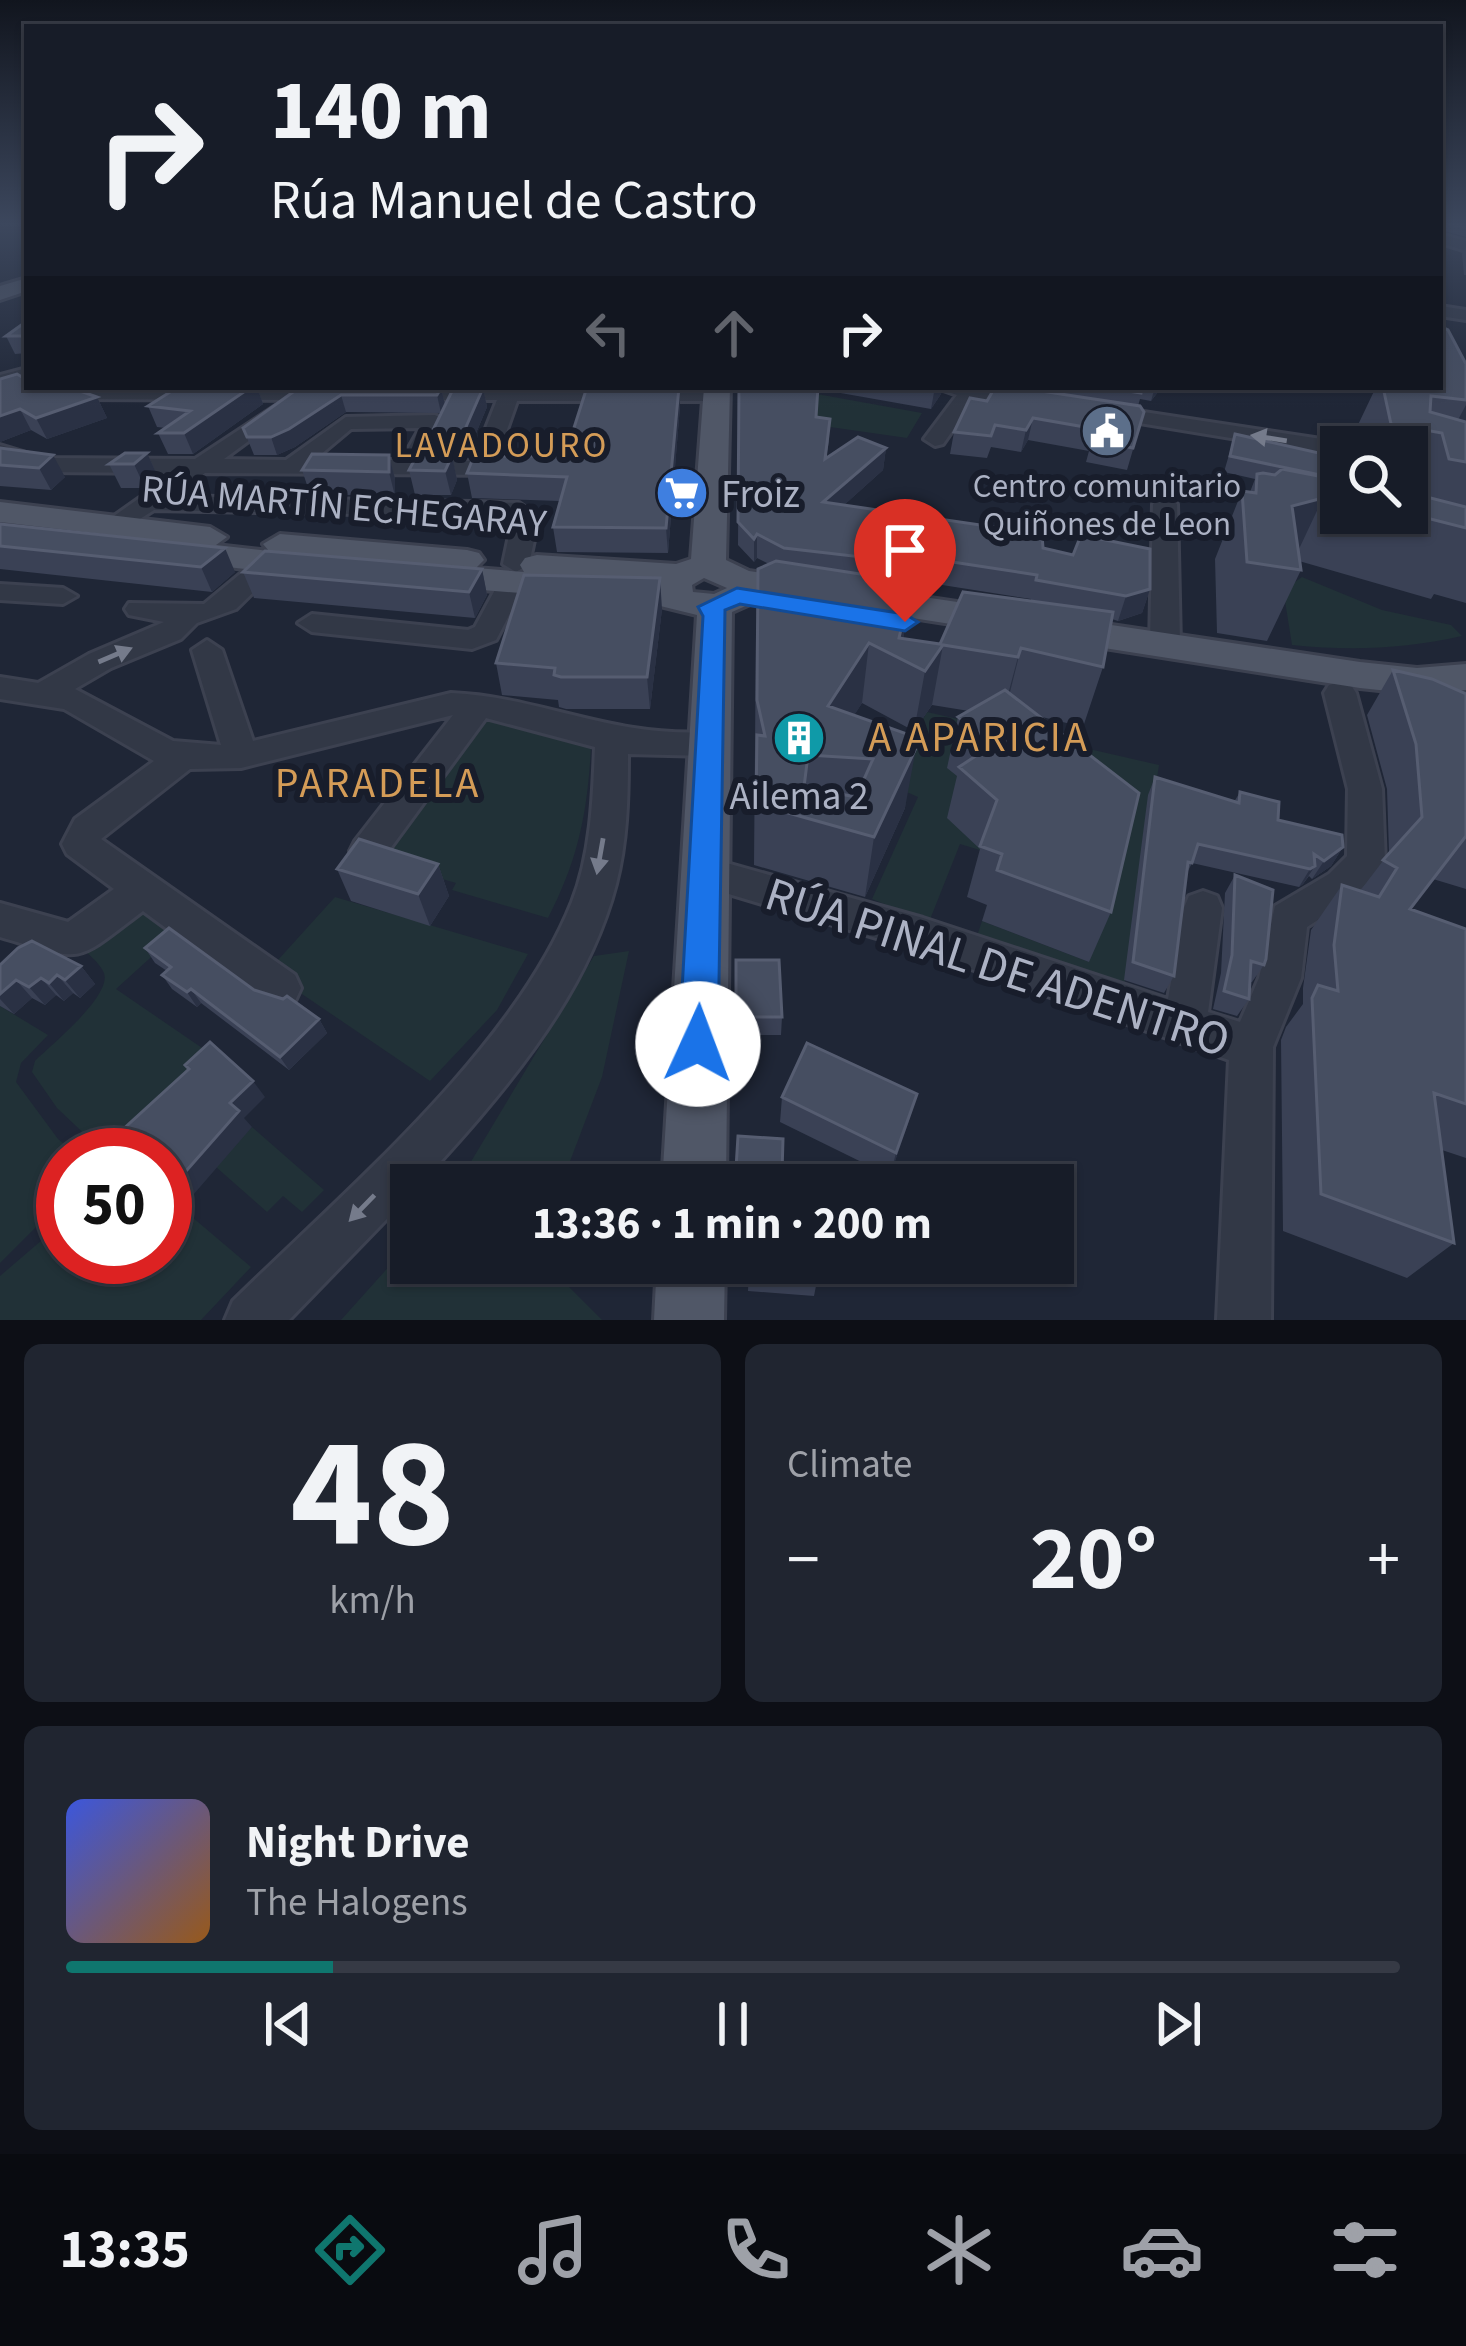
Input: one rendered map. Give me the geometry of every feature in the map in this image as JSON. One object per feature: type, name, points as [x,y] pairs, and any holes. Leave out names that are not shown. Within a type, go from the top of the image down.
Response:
[{"type":"main road","points":[[695,1164],[716,616],[709,586],[717,391]]},
{"type":"main road","name":"RÚA MARTÍN ECHEGARAY","points":[[0,512],[514,573]]},
{"type":"main road","name":"RÚA MARTÍN ECHEGARAY","points":[[0,531],[271,562],[709,586]]},
{"type":"main road","points":[[709,586],[1165,645],[1396,680],[1464,696]]},
{"type":"main road","points":[[709,586],[1340,693],[1464,696]]},
{"type":"main road","points":[[689,1320],[690,1284]]},
{"type":"street","points":[[1443,311],[1466,315]]},
{"type":"street","points":[[58,390],[347,394]]},
{"type":"street","points":[[116,526],[305,390]]},
{"type":"street","points":[[934,439],[970,390]]},
{"type":"street","points":[[976,390],[1047,403]]},
{"type":"street","points":[[482,468],[511,391]]},
{"type":"street","points":[[371,394],[717,391]]},
{"type":"street","points":[[1087,410],[1320,446]]},
{"type":"street","points":[[287,470],[346,423],[435,421],[410,468]]},
{"type":"street","points":[[0,452],[41,465],[526,469]]},
{"type":"street","points":[[150,503],[519,510],[527,517],[514,573],[486,633],[472,640],[312,623]]},
{"type":"street","points":[[1165,645],[1166,505]]},
{"type":"street","points":[[140,609],[186,618],[226,608],[271,562]]},
{"type":"street","points":[[0,592],[63,596]]},
{"type":"street","points":[[18,695],[171,632],[186,618]]},
{"type":"street","points":[[207,650],[241,756]]},
{"type":"street","name":"RÚA PINAL DE ADENTRO","points":[[705,872],[922,935],[1251,1047],[1280,978],[1289,918],[1342,885],[1366,862],[1364,789],[1340,693]]},
{"type":"street","points":[[18,695],[72,699],[165,752],[185,755],[241,756],[451,704],[480,704],[612,740],[658,747],[709,744]]},
{"type":"street","points":[[368,851],[480,704]]},
{"type":"street","points":[[252,1320],[484,1075],[553,984],[592,901],[611,787],[612,740]]},
{"type":"street","points":[[185,755],[88,829],[80,844],[280,988]]},
{"type":"street","points":[[0,920],[73,941],[142,889]]},
{"type":"street","points":[[1185,1025],[1203,908]]},
{"type":"street","points":[[1244,1320],[1251,1047]]},
{"type":"shaded area","points":[[817,394],[922,413],[907,438],[816,425]]},
{"type":"shaded area","points":[[1302,577],[1382,610],[1451,625],[1462,636],[1378,648],[1292,645],[1285,601],[1288,587]]},
{"type":"shaded area","points":[[927,712],[1159,765],[1123,993],[976,939],[982,921],[1089,962],[981,795],[983,851],[960,844],[929,922],[872,899],[918,797],[886,783]]},
{"type":"shaded area","points":[[484,715],[588,743],[591,749],[579,837],[548,918],[452,890],[456,883],[374,859]]},
{"type":"shaded area","points":[[335,897],[528,954],[497,1010],[430,1081],[268,971]]},
{"type":"shaded area","points":[[138,901],[181,930],[116,989],[208,1052],[129,1128],[78,1128],[32,1072],[35,1061],[90,1007],[104,983],[102,969],[78,945]]},
{"type":"shaded area","points":[[629,951],[602,1077],[569,1164],[470,1164],[594,956]]},
{"type":"shaded area","points":[[0,1006],[48,1035],[21,1063],[16,1082],[50,1128],[36,1128],[36,1227],[0,1263]]},
{"type":"shaded area","points":[[252,1127],[324,1190],[302,1212],[283,1196],[267,1212],[208,1160]]},
{"type":"shaded area","points":[[192,1217],[251,1267],[201,1320],[0,1320],[0,1276],[36,1245],[36,1284],[192,1284]]},
{"type":"shaded area","points":[[390,1265],[390,1284],[566,1284],[602,1320],[341,1320]]},
{"type":"building","points":[[24,323],[24,336],[6,336]]},
{"type":"building","points":[[1443,328],[1466,364],[1466,400],[1431,396],[1430,412],[1466,422],[1466,462],[1449,459],[1442,433],[1428,431],[1428,426],[1391,424],[1384,390],[1443,390]]},
{"type":"building","points":[[17,374],[24,378],[24,390],[77,390],[97,397],[36,418],[20,409],[0,416],[0,379]]},
{"type":"building","points":[[173,390],[247,390],[184,433],[158,433],[190,411],[148,406]]},
{"type":"building","points":[[296,390],[440,390],[437,395],[341,395],[271,437],[247,437],[243,428]]},
{"type":"building","points":[[453,390],[482,390],[462,436],[430,436]]},
{"type":"building","points":[[586,390],[679,390],[666,528],[553,527],[567,477],[467,473],[474,456],[565,456]]},
{"type":"building","points":[[739,390],[818,390],[816,417],[830,419],[825,459],[858,437],[886,448],[823,502],[1042,534],[1043,548],[1073,555],[1081,535],[1150,549],[1150,589],[1126,596],[1036,580],[1037,575],[920,557],[896,535],[870,558],[784,548],[757,534],[754,539],[738,522]]},
{"type":"building","points":[[993,390],[1035,390],[1140,406],[1144,412],[1133,448],[1092,440],[1096,429],[1033,418],[1026,430],[995,425],[991,436],[954,432],[970,398],[987,401]]},
{"type":"building","points":[[1235,434],[1320,453],[1320,475],[1230,456]]},
{"type":"building","points":[[0,448],[53,455],[39,468],[0,465]]},
{"type":"building","points":[[125,453],[147,453],[134,464],[109,464]]},
{"type":"building","points":[[312,454],[389,455],[389,472],[302,470]]},
{"type":"building","points":[[417,455],[452,456],[445,471],[409,470]]},
{"type":"building","points":[[1282,469],[1320,476],[1320,499],[1292,506],[1301,570],[1247,562],[1242,491],[1256,493],[1257,474],[1275,475]]},
{"type":"building","points":[[1428,497],[1466,507],[1466,528],[1428,518]]},
{"type":"building","points":[[0,524],[225,548],[201,567],[0,546]]},
{"type":"building","points":[[265,551],[482,569],[469,592],[243,572]]},
{"type":"building","points":[[776,561],[912,582],[899,638],[940,644],[963,592],[1113,612],[1103,667],[1021,648],[1018,657],[943,645],[925,671],[869,643],[828,706],[910,735],[906,744],[916,748],[874,837],[756,804],[757,735],[765,736],[757,700],[758,569]],"holes":[[[808,755],[873,759],[856,797],[804,787]]]},
{"type":"building","points":[[524,575],[660,578],[647,677],[561,677],[554,675],[555,668],[496,663]]},
{"type":"building","points":[[1393,670],[1432,679],[1466,694],[1466,836],[1410,909],[1466,929],[1466,1104],[1434,1093],[1454,1243],[1321,1194],[1312,998],[1318,985],[1338,991],[1334,945],[1342,885],[1379,897],[1397,868],[1383,860],[1422,817],[1416,744]]},
{"type":"building","points":[[1005,690],[1139,793],[1111,912],[997,870],[1002,854],[980,846],[997,800],[959,767],[994,744],[958,717]]},
{"type":"building","points":[[1155,777],[1239,803],[1240,792],[1279,802],[1278,820],[1342,835],[1343,847],[1324,861],[1314,854],[1315,866],[1310,869],[1198,844],[1192,863],[1188,862],[1174,976],[1133,962]]},
{"type":"building","points":[[359,839],[438,864],[418,894],[337,869]]},
{"type":"building","points":[[1235,875],[1273,890],[1266,959],[1264,965],[1251,961],[1249,999],[1224,991],[1232,955]]},
{"type":"building","points":[[169,928],[254,990],[283,999],[287,996],[319,1019],[280,1057],[191,989],[187,992],[162,975],[171,967],[145,948]]},
{"type":"building","points":[[32,941],[81,966],[65,980],[57,975],[49,983],[41,978],[29,987],[16,980],[0,994],[0,965]]},
{"type":"building","points":[[736,960],[779,960],[782,1017],[736,1017]]},
{"type":"building","points":[[210,1042],[253,1081],[230,1103],[239,1111],[192,1164],[192,1128],[124,1128],[189,1069],[185,1065]]},
{"type":"building","points":[[807,1043],[917,1094],[896,1153],[782,1097]]},
{"type":"building","points":[[738,1136],[783,1139],[782,1164],[736,1164]]},
{"type":"place","name":"Centro comunitario Quiñones de Leon","points":[[1107,431]]},
{"type":"place","name":"Froiz","points":[[682,493]]},
{"type":"place","name":"Ailema 2","points":[[799,738]]},
{"type":"district","name":"LAVADOURO","points":[[502,444]]},
{"type":"district","name":"A APARICIA","points":[[979,736]]},
{"type":"district","name":"PARADELA","points":[[378,782]]},
{"type":"route","points":[[698,1044],[716,616],[711,607],[737,596],[905,622]]}]
